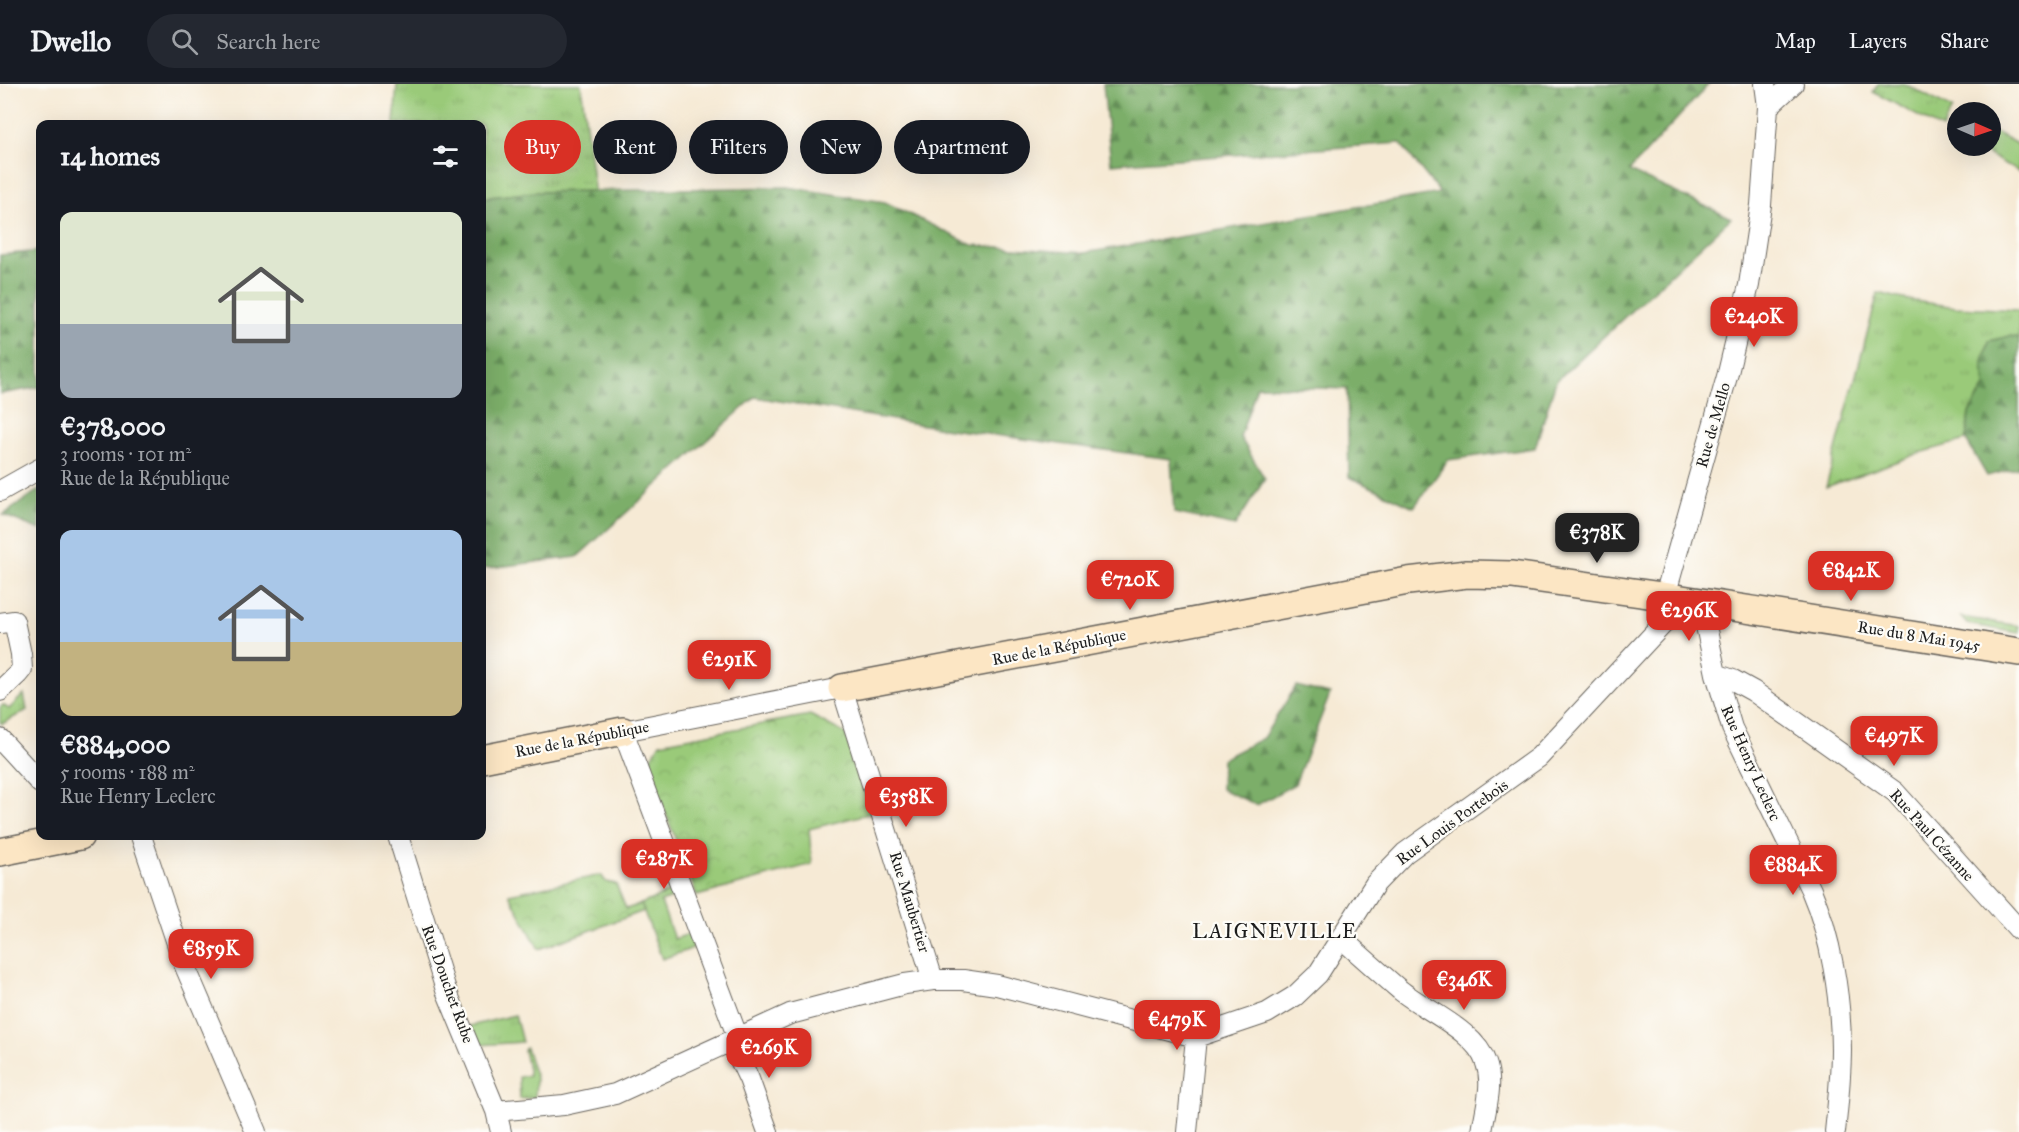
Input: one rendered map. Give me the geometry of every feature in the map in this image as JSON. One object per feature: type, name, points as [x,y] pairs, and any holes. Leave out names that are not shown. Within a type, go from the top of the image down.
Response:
[{"type":"main road","name":"Rue de la République","points":[[842,688],[1440,576],[1497,574],[1681,599]]},
{"type":"main road","name":"Rue du 8 Mai 1945","points":[[1681,599],[2019,652]]},
{"type":"main road","name":"Rue de la République","points":[[486,758],[623,731]]},
{"type":"main road","points":[[0,852],[58,840]]},
{"type":"street","name":"Rue de Mello","points":[[1681,599],[1728,373],[1749,285],[1761,205],[1768,107],[1765,84]]},
{"type":"street","points":[[1768,107],[1793,84]]},
{"type":"street","points":[[0,491],[36,471]]},
{"type":"street","name":"Rue Henry Leclerc","points":[[1681,599],[1716,674],[1732,728],[1811,890],[1821,917],[1836,991],[1841,1037],[1841,1066],[1835,1132]]},
{"type":"street","name":"Rue Louis Portebois","points":[[1196,1037],[1267,1013],[1283,1004],[1318,974],[1370,892],[1392,866],[1405,853],[1539,757],[1662,625],[1681,599]]},
{"type":"street","points":[[0,623],[14,621],[23,663],[18,674],[0,691]]},
{"type":"street","name":"Rue Paul Cézanne","points":[[1716,674],[1753,691],[1895,792],[2019,930]]},
{"type":"street","name":"Rue de la République","points":[[623,731],[842,688]]},
{"type":"street","name":"Rue Maubertier","points":[[842,688],[933,980]]},
{"type":"street","points":[[623,731],[768,1132]]},
{"type":"street","points":[[0,739],[36,779]]},
{"type":"street","points":[[142,840],[182,958],[256,1132]]},
{"type":"street","name":"Rue Douchet Rube","points":[[399,840],[446,990],[496,1111],[501,1132]]},
{"type":"street","points":[[1341,938],[1400,990],[1470,1038],[1480,1049],[1487,1064],[1489,1077],[1482,1132]]},
{"type":"street","points":[[496,1111],[564,1105],[615,1094],[801,1011],[905,984],[933,980],[963,980],[997,985],[1196,1037],[1187,1132]]},
{"type":"green space","points":[[397,84],[581,84],[595,196],[486,204],[486,120],[394,120]]},
{"type":"green space","points":[[1103,84],[1709,84],[1629,171],[1731,218],[1556,381],[1535,448],[1448,460],[1414,507],[1349,477],[1347,389],[1257,386],[1240,437],[1265,479],[1235,526],[1174,513],[1171,459],[942,428],[755,397],[577,557],[486,568],[486,198],[534,192],[787,187],[885,202],[972,245],[1084,253],[1440,193],[1400,143],[1111,164]]},
{"type":"green space","points":[[1878,84],[1905,84],[1947,106],[1947,119],[1942,129],[1873,92]]},
{"type":"green space","points":[[2001,135],[2019,145],[2019,172],[1991,156],[2001,156]]},
{"type":"green space","points":[[36,251],[36,388],[0,394],[0,255]]},
{"type":"green space","points":[[1878,293],[1956,307],[2019,310],[2019,338],[2010,336],[1983,362],[1985,387],[1969,413],[1966,440],[1920,453],[1826,487]]},
{"type":"green space","points":[[2010,336],[2019,338],[2019,468],[1987,476],[1966,440],[1969,413],[1985,387],[1983,362],[1989,341]]},
{"type":"green space","points":[[36,492],[36,528],[3,515]]},
{"type":"green space","points":[[1961,617],[2019,626],[2019,633],[1967,624]]},
{"type":"green space","points":[[1296,686],[1330,694],[1295,784],[1257,805],[1221,789],[1222,759],[1263,738]]},
{"type":"green space","points":[[24,694],[27,710],[2,724],[0,707],[3,705],[9,709]]},
{"type":"green space","points":[[810,715],[846,734],[872,813],[809,829],[812,864],[697,896],[647,764],[660,743]]},
{"type":"green space","points":[[601,875],[606,882],[616,884],[626,909],[641,904],[644,911],[539,949],[509,894]]},
{"type":"green space","points":[[672,891],[675,897],[661,902],[674,939],[689,934],[694,948],[662,959],[641,904]]},
{"type":"green space","points":[[515,1015],[522,1042],[479,1045],[470,1026]]},
{"type":"green space","points":[[526,1048],[536,1078],[535,1098],[520,1099],[519,1077],[529,1075],[524,1050]]},
{"type":"district","name":"LAIGNEVILLE","points":[[1275,931]]}]
